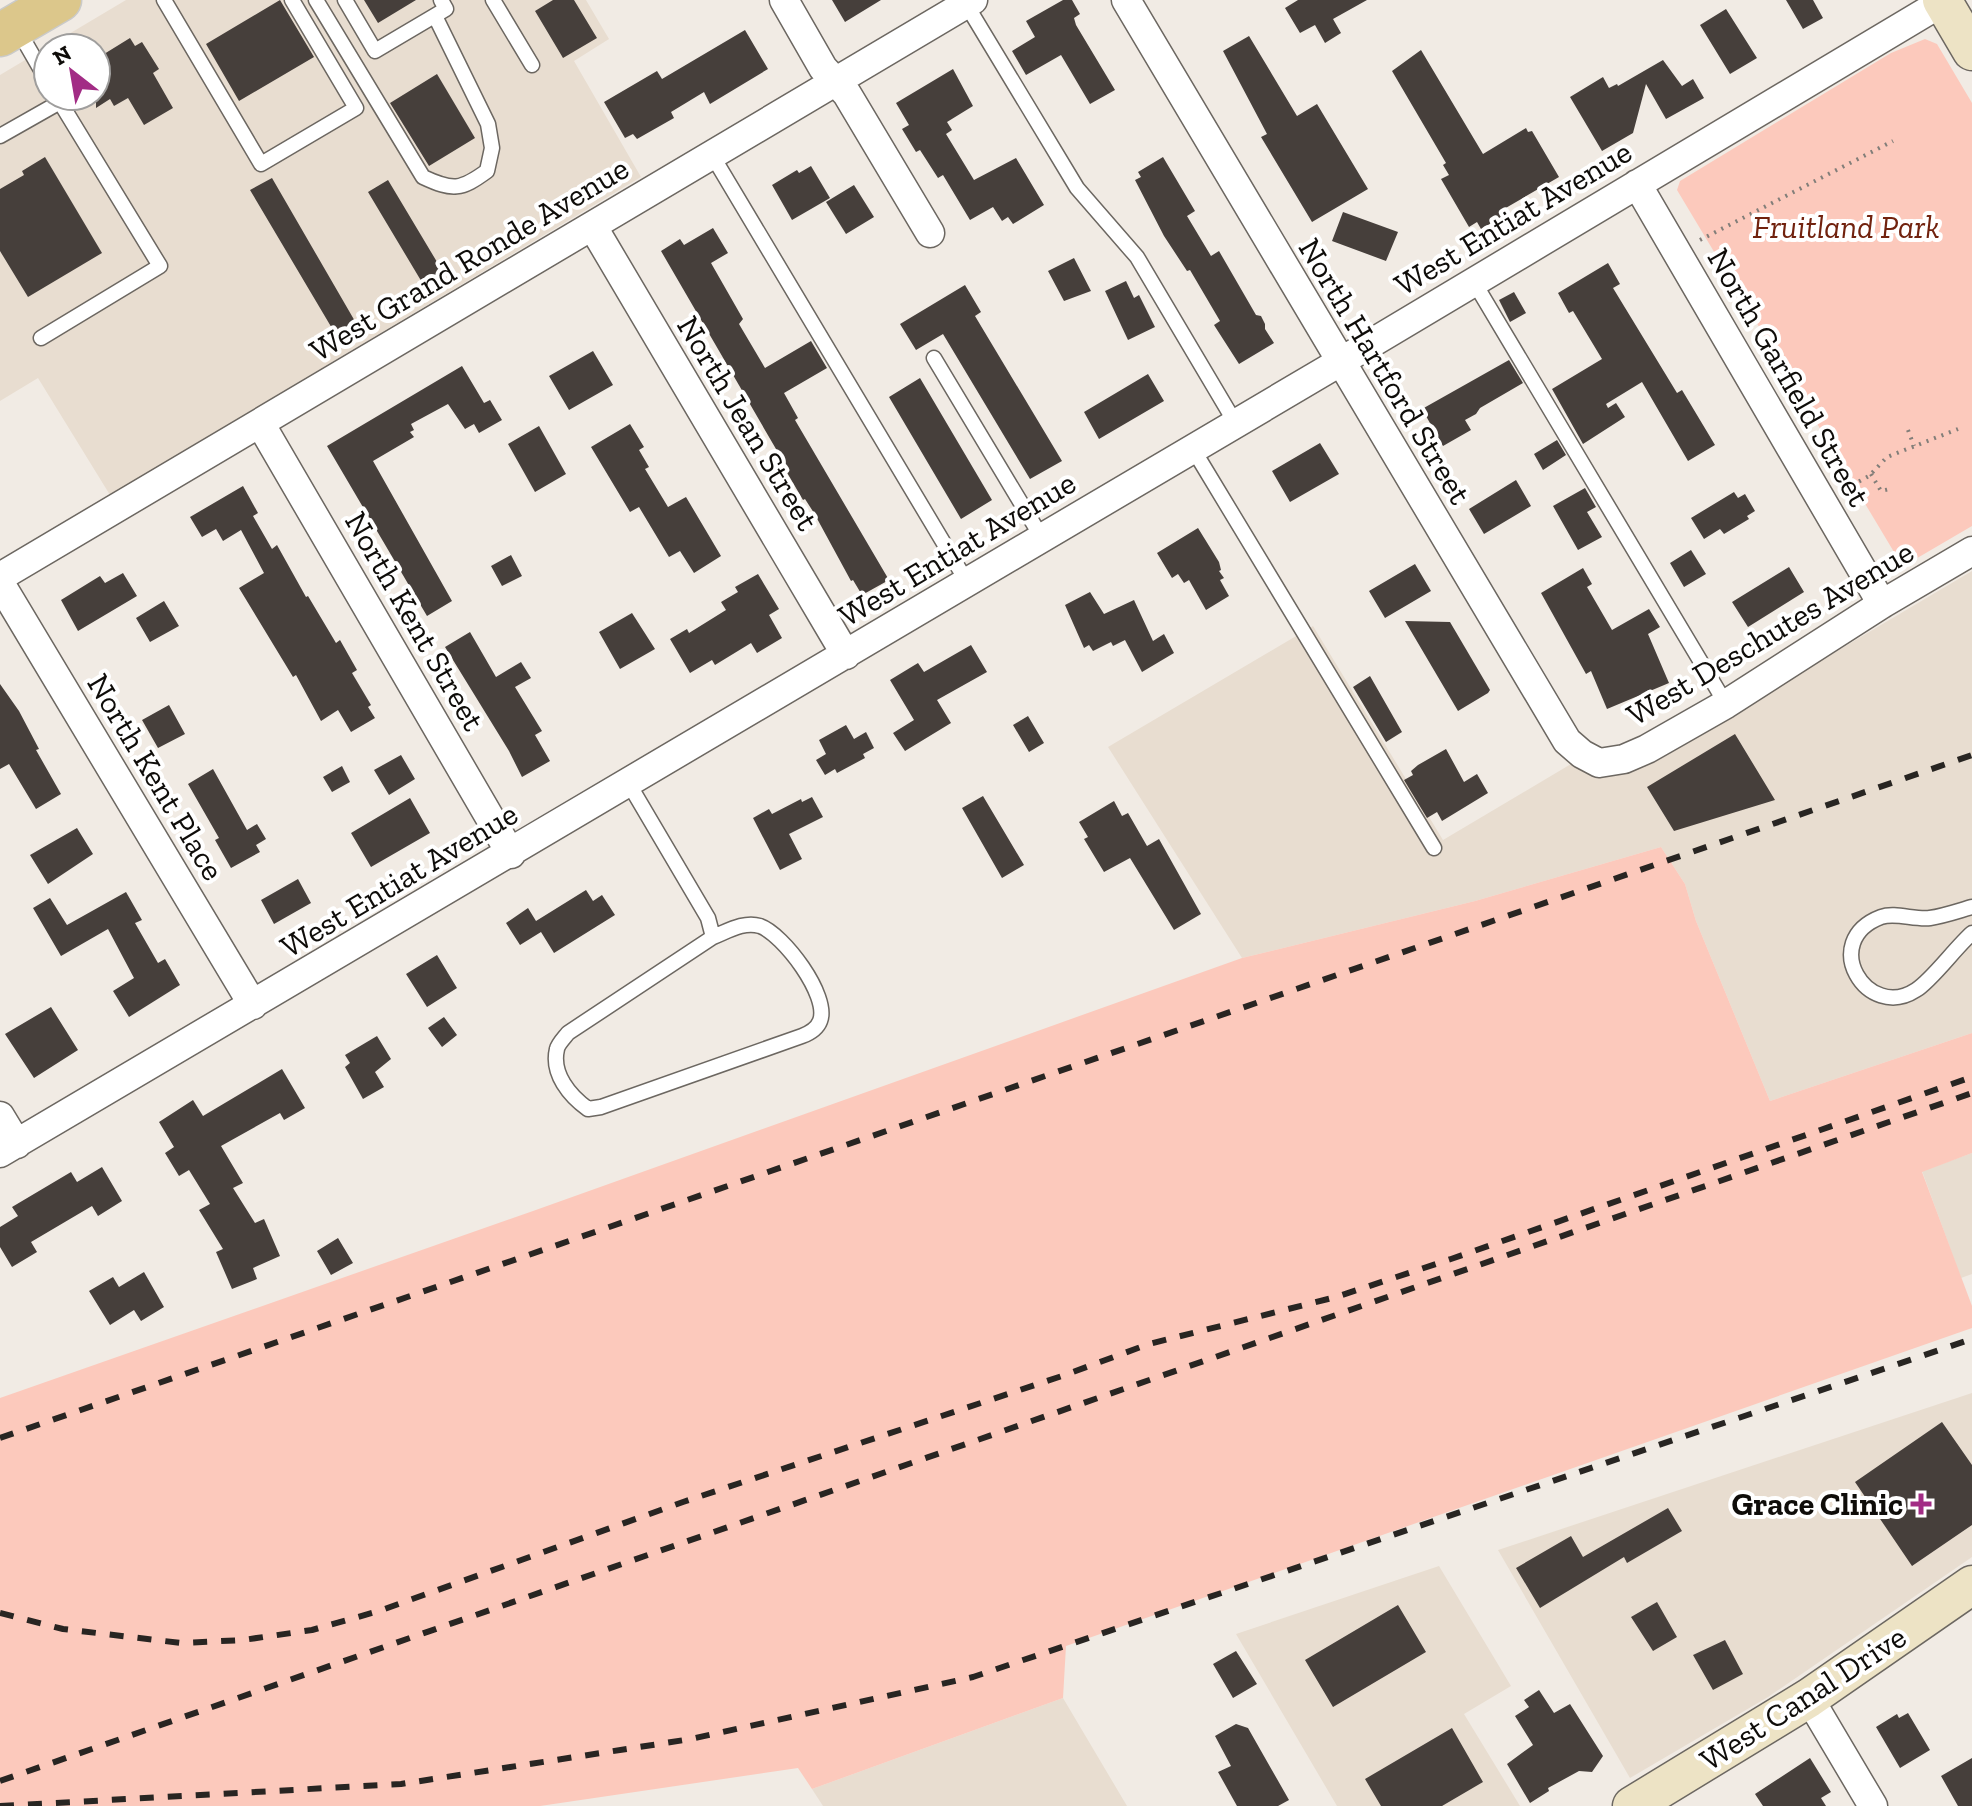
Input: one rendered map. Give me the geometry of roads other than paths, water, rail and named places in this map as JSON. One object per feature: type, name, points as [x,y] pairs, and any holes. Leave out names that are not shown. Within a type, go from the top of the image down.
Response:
[{"type":"main road","points":[[8,31],[60,0]]},
{"type":"street","points":[[784,0],[823,68],[847,94],[930,233]]},
{"type":"street","name":"North Hartford Street","points":[[1126,0],[1567,741],[1599,763]]},
{"type":"street","points":[[1943,1],[1972,51]]},
{"type":"street","name":"West Entiat Avenue","points":[[8,1148],[511,854],[1943,1]]},
{"type":"street","name":"West Grand Ronde Avenue","points":[[0,577],[970,2]]},
{"type":"street","name":"North Garfield Street","points":[[1637,184],[1882,604]]},
{"type":"street","name":"North Jean Street","points":[[593,227],[846,655]]},
{"type":"street","name":"North Kent Street","points":[[260,423],[511,854]]},
{"type":"street","name":"West Deschutes Avenue","points":[[1599,763],[1624,759],[1647,749],[1726,704],[1882,604],[1972,551]]},
{"type":"street","name":"North Kent Place","points":[[0,583],[253,1005]]},
{"type":"street","points":[[0,1116],[8,1148]]},
{"type":"street","name":"West Canal Drive","points":[[1632,1806],[1809,1698],[1972,1585]]},
{"type":"street","points":[[1809,1698],[1873,1806]]},
{"type":"lane","points":[[164,0],[261,164],[356,108],[292,0]]},
{"type":"lane","points":[[316,0],[423,177],[445,187],[466,186],[487,171],[492,148],[488,124],[435,16]]},
{"type":"lane","points":[[345,0],[375,51],[446,9],[441,0]]},
{"type":"lane","points":[[493,0],[532,65]]},
{"type":"lane","points":[[970,2],[1077,188],[1137,257],[1236,424]]},
{"type":"lane","points":[[8,31],[32,62]]},
{"type":"lane","points":[[0,136],[38,112]]},
{"type":"lane","points":[[41,338],[160,266],[66,112]]},
{"type":"lane","points":[[712,155],[967,582]]},
{"type":"lane","points":[[1474,282],[1726,704]]},
{"type":"lane","points":[[934,358],[1042,538]]},
{"type":"lane","points":[[1193,449],[1434,848]]},
{"type":"lane","points":[[629,784],[708,918],[713,937]]},
{"type":"lane","points":[[1972,907],[1928,919],[1884,916],[1861,928],[1850,950],[1852,969],[1860,982],[1875,993],[1893,998],[1915,991],[1972,933]]},
{"type":"lane","points":[[758,925],[779,936],[815,986],[823,1011],[820,1024],[802,1036],[601,1107],[588,1109],[571,1096],[558,1074],[557,1049],[568,1033],[713,937],[740,926],[758,925]]},
{"type":"railway","points":[[0,1438],[1972,755]]},
{"type":"railway","points":[[0,1613],[63,1629],[181,1643],[243,1640],[312,1630],[379,1611],[683,1502],[1149,1344],[1336,1297],[1451,1259],[1972,1077]]},
{"type":"railway","points":[[0,1781],[1972,1093]]},
{"type":"railway","points":[[0,1806],[401,1784],[691,1739],[973,1677],[1972,1339]]},
{"type":"place","name":"Grace Clinic","points":[[1921,1504]]},
{"type":"park label","name":"Fruitland Park","points":[[1846,227]]}]
